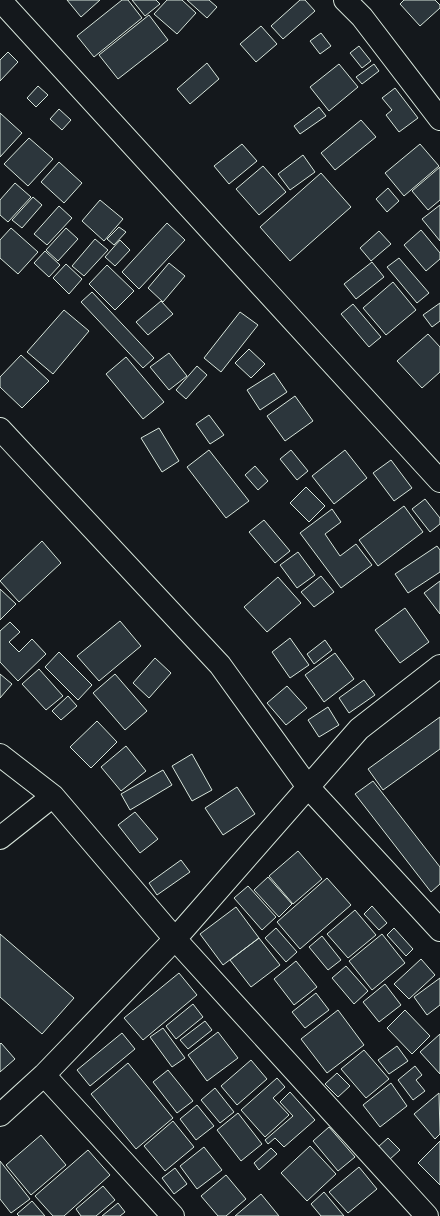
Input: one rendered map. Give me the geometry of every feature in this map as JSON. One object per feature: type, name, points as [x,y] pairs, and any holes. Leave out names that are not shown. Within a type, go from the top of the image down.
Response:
[{"type":"street","points":[[0,0],[440,481]]},
{"type":"street","points":[[345,0],[362,18],[440,119]]},
{"type":"street","points":[[0,429],[220,665],[308,787],[440,930]]},
{"type":"street","points":[[0,1115],[44,1075],[175,939],[359,729],[440,666]]},
{"type":"street","points":[[0,755],[53,796],[175,939],[427,1216]]},
{"type":"street","points":[[0,838],[53,796]]},
{"type":"street","points":[[44,1075],[173,1216]]},
{"type":"building","points":[[67,0],[100,0],[81,17]]},
{"type":"building","points":[[122,0],[128,0],[142,18],[94,57],[77,36]]},
{"type":"building","points":[[132,0],[156,0],[160,4],[145,16]]},
{"type":"building","points":[[167,0],[182,0],[196,13],[177,34],[154,14]]},
{"type":"building","points":[[187,0],[209,0],[217,7],[207,18]]},
{"type":"building","points":[[300,0],[305,0],[315,11],[283,39],[271,26]]},
{"type":"building","points":[[404,0],[435,0],[440,5],[440,8],[420,26],[400,4]]},
{"type":"building","points":[[149,15],[168,40],[118,79],[99,55]]},
{"type":"building","points":[[261,26],[277,44],[256,62],[240,44]]},
{"type":"building","points":[[321,33],[331,46],[320,54],[310,41]]},
{"type":"building","points":[[359,46],[371,61],[362,68],[350,53]]},
{"type":"building","points":[[8,52],[18,62],[0,81],[0,60]]},
{"type":"building","points":[[207,63],[219,79],[190,104],[177,89]]},
{"type":"building","points":[[339,64],[358,87],[329,111],[310,87]]},
{"type":"building","points":[[374,64],[379,71],[362,84],[356,77]]},
{"type":"building","points":[[38,86],[48,95],[36,107],[27,98]]},
{"type":"building","points":[[395,88],[418,118],[399,132],[386,115],[392,110],[382,98]]},
{"type":"building","points":[[319,107],[326,116],[300,134],[294,126]]},
{"type":"building","points":[[59,109],[71,120],[62,130],[50,119]]},
{"type":"building","points":[[0,113],[22,133],[0,157]]},
{"type":"building","points":[[361,120],[376,137],[335,170],[321,153]]},
{"type":"building","points":[[29,138],[53,159],[28,186],[4,164]]},
{"type":"building","points":[[242,144],[257,161],[229,184],[214,166]]},
{"type":"building","points":[[420,144],[439,166],[404,196],[385,173]]},
{"type":"building","points":[[303,155],[315,172],[290,190],[278,174]]},
{"type":"building","points":[[59,162],[82,183],[64,203],[41,182]]},
{"type":"building","points":[[263,166],[286,192],[259,215],[236,189]]},
{"type":"building","points":[[440,167],[440,200],[428,210],[412,191]]},
{"type":"building","points":[[321,173],[351,207],[290,261],[260,227]]},
{"type":"building","points":[[15,183],[31,197],[8,222],[0,215],[0,200]]},
{"type":"building","points":[[388,188],[399,201],[387,212],[376,199]]},
{"type":"building","points":[[33,197],[42,205],[22,228],[12,220]]},
{"type":"building","points":[[100,200],[123,219],[104,241],[82,221]]},
{"type":"building","points":[[440,205],[440,241],[422,219]]},
{"type":"building","points":[[59,206],[72,218],[47,245],[34,234]]},
{"type":"building","points":[[167,223],[185,240],[139,289],[122,272]]},
{"type":"building","points":[[119,227],[126,232],[114,245],[107,239]]},
{"type":"building","points":[[11,228],[38,252],[18,274],[0,258],[0,240]]},
{"type":"building","points":[[66,228],[78,239],[58,261],[46,250]]},
{"type":"building","points":[[421,230],[440,253],[440,259],[426,271],[404,245]]},
{"type":"building","points":[[379,231],[391,244],[371,261],[360,248]]},
{"type":"building","points":[[95,239],[108,250],[84,276],[72,266]]},
{"type":"building","points":[[120,240],[130,250],[115,266],[105,257]]},
{"type":"building","points":[[45,251],[60,265],[49,277],[34,263]]},
{"type":"building","points":[[399,258],[429,293],[417,303],[387,267]]},
{"type":"building","points":[[372,262],[384,277],[356,299],[344,284]]},
{"type":"building","points":[[169,263],[185,276],[163,302],[148,288]]},
{"type":"building","points":[[66,264],[82,279],[69,294],[53,278]]},
{"type":"building","points":[[107,265],[134,291],[115,310],[89,284]]},
{"type":"building","points":[[393,282],[416,310],[386,335],[363,308]]},
{"type":"building","points":[[92,292],[154,358],[143,368],[81,302]]},
{"type":"building","points":[[161,301],[173,314],[148,335],[136,322]]},
{"type":"building","points":[[440,303],[440,321],[432,327],[423,315]]},
{"type":"building","points":[[353,304],[381,337],[369,347],[341,314]]},
{"type":"building","points":[[64,310],[89,331],[53,374],[27,352]]},
{"type":"building","points":[[240,312],[258,325],[221,372],[204,358]]},
{"type":"building","points":[[428,334],[440,347],[440,372],[422,388],[397,361]]},
{"type":"building","points":[[249,349],[265,364],[251,378],[235,363]]},
{"type":"building","points":[[169,353],[187,376],[169,390],[150,367]]},
{"type":"building","points":[[21,355],[49,381],[22,408],[0,387],[0,377]]},
{"type":"building","points":[[126,357],[164,402],[143,419],[106,374]]},
{"type":"building","points":[[197,366],[207,375],[186,399],[176,390]]},
{"type":"building","points":[[274,373],[287,392],[260,410],[247,390]]},
{"type":"building","points":[[295,396],[313,421],[285,441],[267,416]]},
{"type":"building","points":[[209,415],[224,435],[210,444],[196,424]]},
{"type":"building","points":[[159,428],[179,461],[162,472],[141,438]]},
{"type":"building","points":[[209,450],[249,501],[226,518],[187,467]]},
{"type":"building","points":[[291,450],[308,471],[297,480],[280,459]]},
{"type":"building","points":[[345,450],[367,478],[334,504],[312,476]]},
{"type":"building","points":[[391,460],[412,488],[394,501],[373,473]]},
{"type":"building","points":[[255,466],[268,481],[258,490],[245,475]]},
{"type":"building","points":[[306,487],[325,506],[309,522],[290,503]]},
{"type":"building","points":[[425,499],[440,518],[440,524],[430,532],[412,509]]},
{"type":"building","points":[[404,506],[423,532],[378,566],[359,540]]},
{"type":"building","points":[[332,509],[341,522],[325,534],[340,556],[356,544],[372,565],[341,588],[300,533]]},
{"type":"building","points":[[264,520],[290,551],[275,563],[249,532]]},
{"type":"building","points":[[42,541],[61,563],[19,602],[0,581]]},
{"type":"building","points":[[437,546],[440,550],[440,572],[408,593],[395,574]]},
{"type":"building","points":[[298,552],[315,575],[297,588],[280,565]]},
{"type":"building","points":[[321,576],[334,592],[314,607],[301,592]]},
{"type":"building","points":[[278,577],[301,603],[267,632],[244,607]]},
{"type":"building","points":[[440,581],[440,614],[424,593]]},
{"type":"building","points":[[0,589],[16,604],[0,620]]},
{"type":"building","points":[[405,608],[429,642],[400,663],[375,630]]},
{"type":"building","points":[[120,621],[141,646],[99,681],[77,656]]},
{"type":"building","points":[[10,622],[20,632],[9,642],[19,652],[32,639],[46,654],[18,681],[0,662],[0,631]]},
{"type":"building","points":[[290,638],[309,665],[290,678],[272,652]]},
{"type":"building","points":[[325,640],[332,650],[314,664],[307,654]]},
{"type":"building","points":[[59,652],[92,685],[78,700],[45,667]]},
{"type":"building","points":[[335,653],[354,679],[324,702],[305,675]]},
{"type":"building","points":[[155,658],[171,673],[149,698],[133,683]]},
{"type":"building","points":[[39,669],[63,696],[46,710],[22,684]]},
{"type":"building","points":[[0,674],[12,684],[0,698]]},
{"type":"building","points":[[115,674],[147,711],[125,730],[93,693]]},
{"type":"building","points":[[364,680],[375,695],[349,713],[339,698]]},
{"type":"building","points":[[287,686],[307,708],[286,725],[267,703]]},
{"type":"building","points":[[68,696],[77,706],[61,720],[52,711]]},
{"type":"building","points":[[328,707],[339,725],[319,737],[308,720]]},
{"type":"building","points":[[440,717],[440,749],[383,790],[368,769]]},
{"type":"building","points":[[97,721],[117,742],[91,768],[70,747]]},
{"type":"building","points":[[126,746],[146,771],[121,791],[101,767]]},
{"type":"building","points":[[192,754],[212,790],[192,801],[172,766]]},
{"type":"building","points":[[163,770],[172,785],[130,810],[121,794]]},
{"type":"building","points":[[373,781],[440,867],[440,884],[431,892],[355,794]]},
{"type":"building","points":[[237,787],[255,814],[223,835],[205,808]]},
{"type":"building","points":[[135,812],[158,839],[140,853],[118,825]]},
{"type":"building","points":[[298,851],[322,879],[293,904],[269,876]]},
{"type":"building","points":[[181,860],[190,872],[157,895],[149,883]]},
{"type":"building","points":[[268,877],[292,904],[279,917],[254,890]]},
{"type":"building","points":[[327,878],[351,905],[300,949],[277,922]]},
{"type":"building","points":[[248,886],[276,917],[262,930],[234,898]]},
{"type":"building","points":[[372,906],[387,923],[379,930],[364,914]]},
{"type":"building","points":[[236,907],[259,938],[223,965],[200,934]]},
{"type":"building","points":[[355,910],[376,935],[348,958],[327,934]]},
{"type":"building","points":[[276,928],[297,952],[286,962],[265,938]]},
{"type":"building","points":[[394,928],[413,949],[406,956],[387,935]]},
{"type":"building","points":[[0,934],[74,998],[42,1034],[0,997]]},
{"type":"building","points":[[382,934],[405,963],[372,990],[349,961]]},
{"type":"building","points":[[322,936],[341,960],[328,970],[309,947]]},
{"type":"building","points":[[259,938],[280,965],[251,987],[230,960]]},
{"type":"building","points":[[421,959],[435,975],[409,999],[394,984]]},
{"type":"building","points":[[296,961],[317,987],[294,1005],[274,979]]},
{"type":"building","points":[[346,966],[368,991],[354,1004],[332,978]]},
{"type":"building","points":[[179,973],[197,995],[143,1040],[124,1018]]},
{"type":"building","points":[[440,978],[440,1005],[427,1015],[414,997]]},
{"type":"building","points":[[385,984],[401,1005],[379,1022],[363,1002]]},
{"type":"building","points":[[316,993],[329,1010],[305,1028],[292,1012]]},
{"type":"building","points":[[193,1004],[203,1017],[176,1039],[166,1026]]},
{"type":"building","points":[[338,1010],[364,1045],[327,1073],[301,1039]]},
{"type":"building","points":[[405,1010],[430,1036],[412,1054],[387,1028]]},
{"type":"building","points":[[205,1021],[212,1030],[188,1049],[180,1040]]},
{"type":"building","points":[[163,1028],[185,1058],[172,1067],[150,1037]]},
{"type":"building","points":[[218,1032],[238,1058],[207,1081],[188,1055]]},
{"type":"building","points":[[122,1033],[135,1049],[90,1086],[77,1070]]},
{"type":"building","points":[[440,1034],[440,1074],[420,1052]]},
{"type":"building","points":[[0,1044],[15,1059],[0,1072]]},
{"type":"building","points":[[397,1046],[408,1061],[389,1074],[378,1060]]},
{"type":"building","points":[[364,1050],[389,1079],[366,1098],[341,1069]]},
{"type":"building","points":[[251,1060],[267,1079],[237,1105],[221,1086]]},
{"type":"building","points":[[128,1063],[173,1118],[136,1149],[91,1094]]},
{"type":"building","points":[[415,1066],[422,1075],[416,1080],[425,1091],[413,1100],[398,1080]]},
{"type":"building","points":[[168,1070],[193,1101],[177,1113],[153,1082]]},
{"type":"building","points":[[337,1073],[350,1086],[338,1097],[325,1084]]},
{"type":"building","points":[[277,1078],[285,1087],[273,1098],[289,1115],[265,1137],[241,1110]]},
{"type":"building","points":[[391,1083],[407,1106],[380,1127],[363,1105]]},
{"type":"building","points":[[215,1088],[234,1112],[220,1123],[201,1100]]},
{"type":"building","points":[[290,1092],[315,1120],[284,1147],[275,1138],[268,1144],[265,1140],[293,1116],[280,1102]]},
{"type":"building","points":[[439,1093],[440,1134],[435,1139],[414,1114]]},
{"type":"building","points":[[197,1105],[214,1126],[196,1140],[180,1119]]},
{"type":"building","points":[[238,1113],[262,1144],[241,1161],[217,1130]]},
{"type":"building","points":[[173,1121],[194,1147],[165,1171],[144,1146]]},
{"type":"building","points":[[329,1127],[355,1157],[338,1171],[313,1141]]},
{"type":"building","points":[[41,1135],[66,1165],[31,1195],[6,1165]]},
{"type":"building","points":[[388,1138],[400,1150],[389,1160],[378,1147]]},
{"type":"building","points":[[440,1141],[440,1185],[418,1163]]},
{"type":"building","points":[[310,1146],[336,1174],[307,1201],[281,1173]]},
{"type":"building","points":[[204,1147],[222,1170],[197,1189],[180,1166]]},
{"type":"building","points":[[271,1148],[277,1154],[259,1170],[254,1163]]},
{"type":"building","points":[[88,1150],[110,1175],[64,1216],[53,1216],[35,1196]]},
{"type":"building","points":[[0,1161],[30,1199],[11,1213],[0,1199]]},
{"type":"building","points":[[359,1167],[377,1189],[348,1213],[329,1192]]},
{"type":"building","points":[[175,1168],[187,1184],[174,1194],[162,1178]]},
{"type":"building","points":[[226,1175],[246,1199],[226,1216],[218,1216],[201,1196]]},
{"type":"building","points":[[103,1186],[115,1200],[96,1216],[81,1216],[76,1209]]},
{"type":"building","points":[[324,1192],[344,1216],[321,1216],[311,1204]]},
{"type":"building","points":[[261,1194],[279,1216],[235,1216]]},
{"type":"building","points":[[32,1201],[45,1216],[19,1216],[17,1214]]},
{"type":"building","points":[[118,1203],[125,1212],[120,1216],[102,1216]]}]
